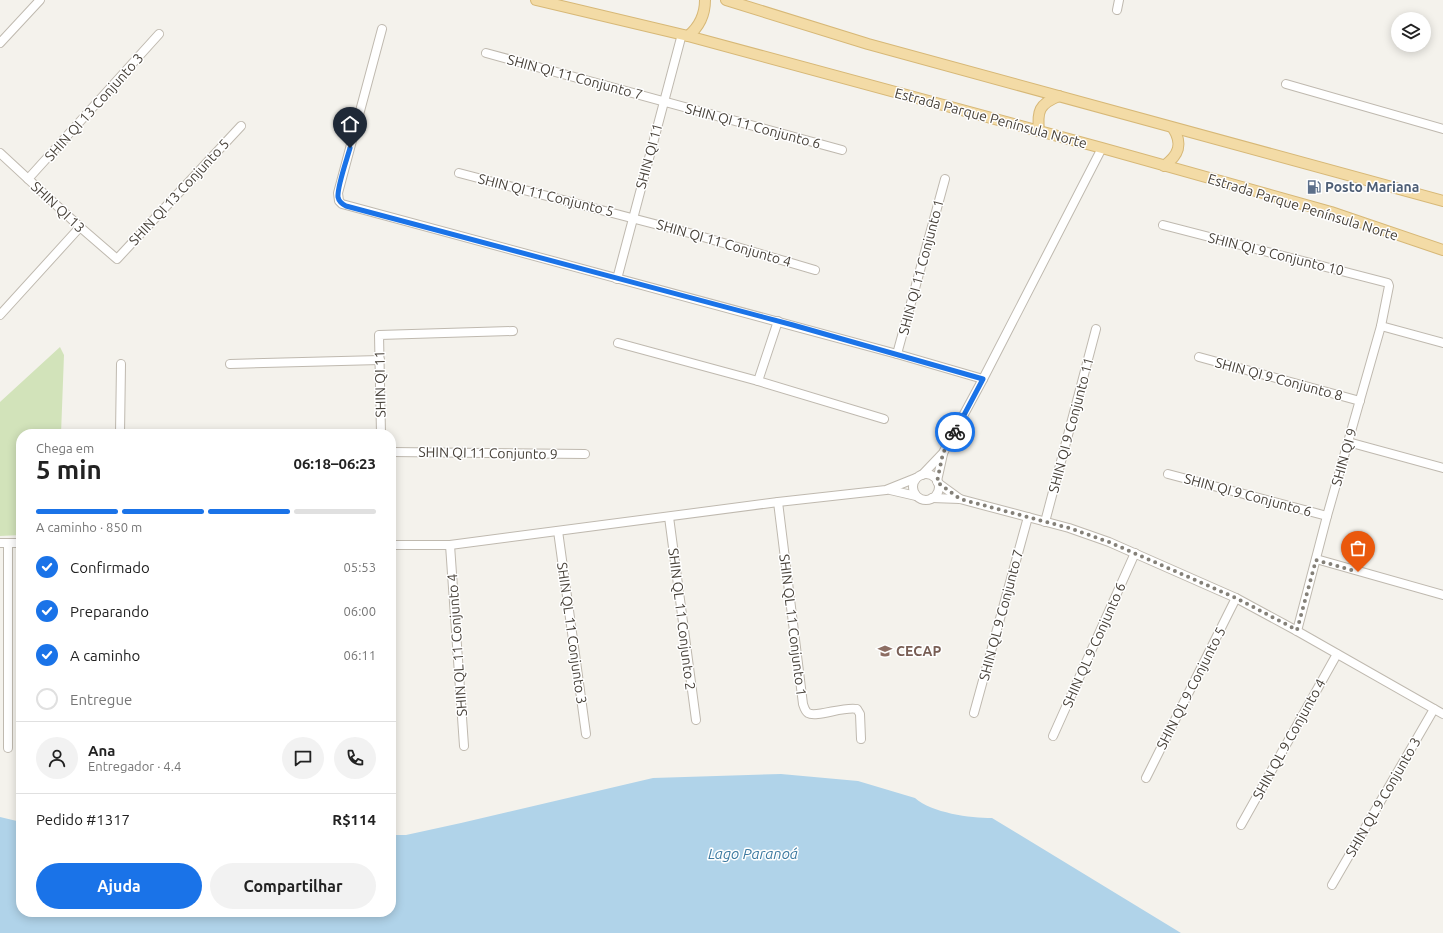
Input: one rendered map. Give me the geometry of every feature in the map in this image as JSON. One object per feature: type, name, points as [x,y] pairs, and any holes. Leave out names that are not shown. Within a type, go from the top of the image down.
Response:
[{"type":"main road","name":"Estrada Parque Península Norte","points":[[536,0],[560,3],[685,35],[1102,148],[1331,212],[1443,250]]},
{"type":"main road","points":[[685,35],[694,30],[701,20],[705,6],[704,0]]},
{"type":"main road","points":[[726,0],[868,44],[1443,201]]},
{"type":"main road","points":[[1040,131],[1039,114],[1041,107],[1047,100],[1059,96]]},
{"type":"main road","points":[[1164,166],[1173,159],[1178,149],[1179,139],[1173,128]]},
{"type":"street","points":[[0,43],[40,0]]},
{"type":"street","points":[[1117,10],[1119,0]]},
{"type":"street","points":[[382,29],[338,193],[339,201],[342,204],[616,279],[778,321],[983,379]]},
{"type":"street","name":"SHIN QI 13 Conjunto 3","points":[[28,179],[159,34]]},
{"type":"street","name":"SHIN QI 11","points":[[616,279],[663,101],[685,35]]},
{"type":"street","name":"SHIN QI 11 Conjunto 7","points":[[486,53],[663,101]]},
{"type":"street","points":[[1286,84],[1443,129]]},
{"type":"street","name":"SHIN QI 11 Conjunto 6","points":[[663,101],[842,150]]},
{"type":"street","name":"SHIN QI 13 Conjunto 5","points":[[117,259],[241,126]]},
{"type":"street","points":[[916,496],[912,487],[919,476],[943,453],[983,379],[1102,148]]},
{"type":"street","name":"SHIN QI 13","points":[[0,154],[117,259]]},
{"type":"street","name":"SHIN QI 11 Conjunto 5","points":[[459,173],[633,218]]},
{"type":"street","name":"SHIN QI 11 Conjunto 1","points":[[897,354],[945,179]]},
{"type":"street","name":"SHIN QI 11 Conjunto 4","points":[[633,218],[815,270]]},
{"type":"street","name":"SHIN QI 9 Conjunto 10","points":[[1163,225],[1388,283]]},
{"type":"street","points":[[0,315],[80,227]]},
{"type":"street","name":"SHIN QI 9","points":[[1297,630],[1380,326],[1389,286],[1388,283]]},
{"type":"street","points":[[758,381],[778,321]]},
{"type":"street","points":[[1380,326],[1443,343]]},
{"type":"street","name":"SHIN QI 9 Conjunto 11","points":[[1045,522],[1096,329]]},
{"type":"street","name":"SHIN QI 11","points":[[381,429],[379,335],[513,331]]},
{"type":"street","points":[[618,343],[758,381],[884,418]]},
{"type":"street","name":"SHIN QI 9 Conjunto 8","points":[[1198,357],[1360,401]]},
{"type":"street","points":[[230,364],[380,360]]},
{"type":"street","points":[[120,429],[121,364]]},
{"type":"street","points":[[1348,442],[1443,468]]},
{"type":"street","name":"SHIN QI 11 Conjunto 9","points":[[396,452],[585,454]]},
{"type":"street","points":[[932,498],[937,493],[943,453]]},
{"type":"street","points":[[890,490],[919,476],[928,474],[934,477],[938,482],[960,499]]},
{"type":"street","name":"SHIN QI 9 Conjunto 6","points":[[1168,474],[1327,516]]},
{"type":"street","points":[[396,545],[450,545],[778,502],[890,490],[927,500],[932,498],[960,499],[1089,534],[1135,553],[1236,598],[1297,630],[1443,714]]},
{"type":"street","name":"SHIN QL 11 Conjunto 1","points":[[778,502],[803,704],[805,710],[809,713],[815,714],[852,708],[857,709],[860,714],[861,739]]},
{"type":"street","name":"SHIN QL 11 Conjunto 2","points":[[669,517],[696,720]]},
{"type":"street","name":"SHIN QL 9 Conjunto 7","points":[[974,714],[1028,518]]},
{"type":"street","name":"SHIN QL 11 Conjunto 3","points":[[558,532],[586,734]]},
{"type":"street","points":[[8,748],[4,543],[16,543]]},
{"type":"street","name":"SHIN QL 11 Conjunto 4","points":[[450,545],[464,746]]},
{"type":"street","name":"SHIN QL 9 Conjunto 6","points":[[1053,736],[1135,553]]},
{"type":"street","points":[[1316,560],[1443,595]]},
{"type":"street","name":"SHIN QL 9 Conjunto 5","points":[[1146,778],[1236,598]]},
{"type":"street","name":"SHIN QL 9 Conjunto 4","points":[[1241,825],[1337,654]]},
{"type":"street","name":"SHIN QL 9 Conjunto 3","points":[[1332,885],[1434,709]]},
{"type":"green space","points":[[60,347],[64,355],[61,429],[16,429],[16,535],[0,536],[0,402]]},
{"type":"water","name":"Lago Paranoá","points":[[781,774],[858,781],[915,798],[922,803],[941,811],[962,816],[992,818],[1181,933],[0,933],[0,817],[16,821],[16,917],[396,917],[396,835],[406,835],[461,823],[653,778]]},
{"type":"way so far","points":[[955,432],[943,453],[937,482],[960,499],[1089,534],[1236,598],[1297,630],[1316,560],[1358,572]]},
{"type":"place","name":"Posto Mariana","points":[[1314,187]]},
{"type":"place","name":"CECAP","points":[[885,651]]},
{"type":"route","points":[[350,148],[338,193],[339,201],[346,206],[793,325],[983,379],[955,432]]}]
